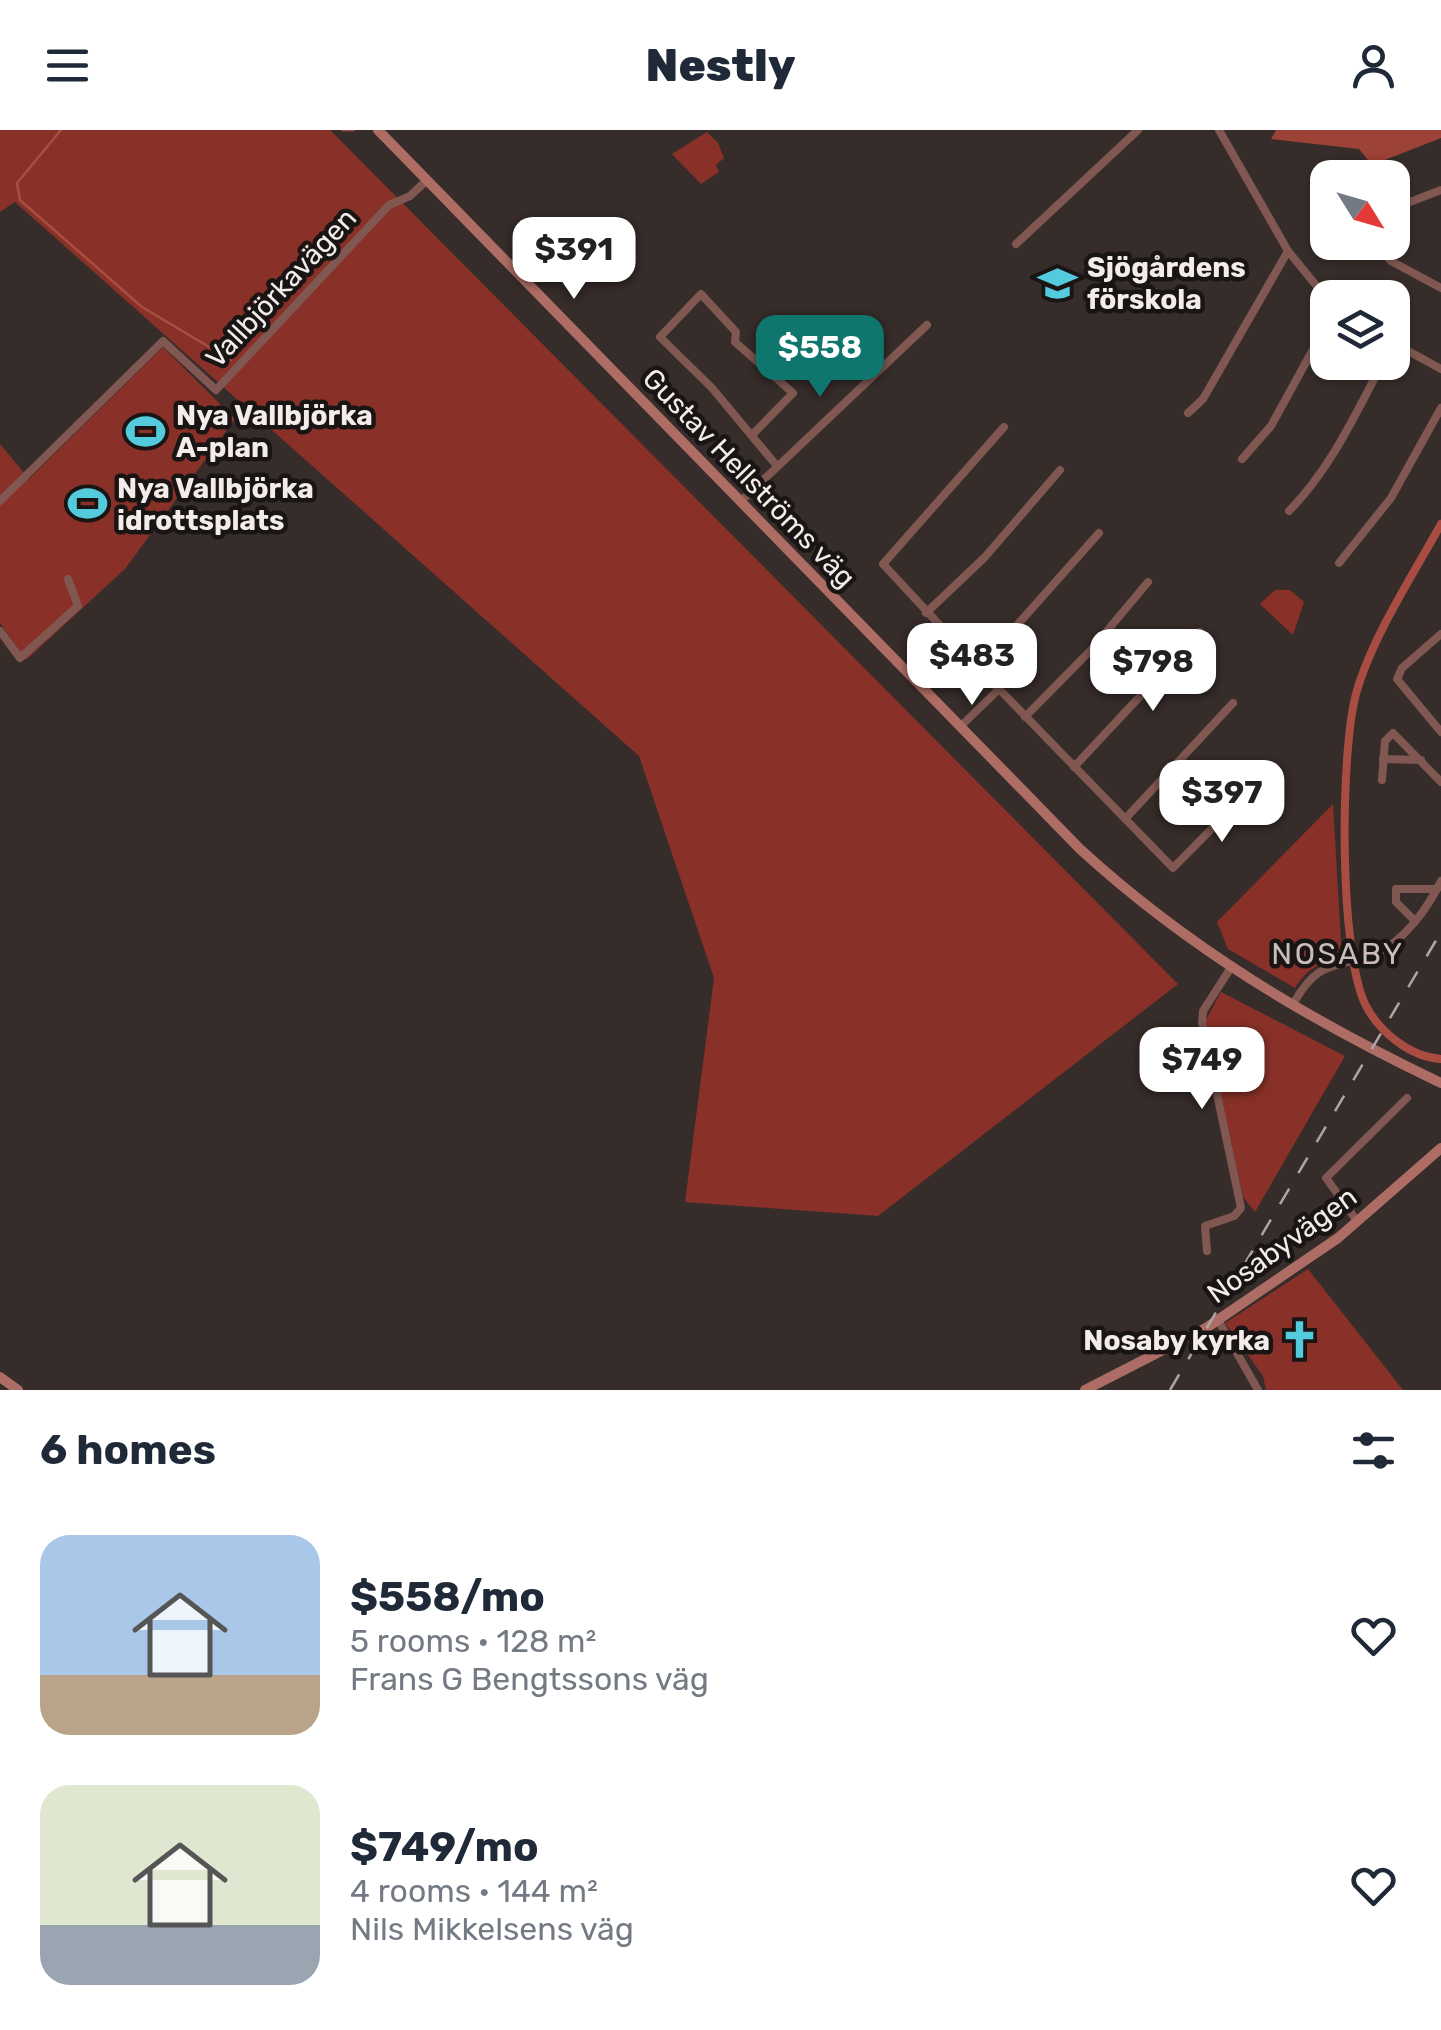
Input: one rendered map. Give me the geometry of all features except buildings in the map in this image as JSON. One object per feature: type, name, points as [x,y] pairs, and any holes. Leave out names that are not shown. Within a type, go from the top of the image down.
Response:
[{"type":"street","name":"Gustav Hellströms väg","points":[[378,130],[1131,895],[1230,969],[1441,1083]]},
{"type":"street","points":[[1016,244],[1138,130]]},
{"type":"street","points":[[1219,130],[1288,251],[1312,280]]},
{"type":"street","name":"Vallbjörkavägen","points":[[0,502],[163,341],[216,390],[389,205],[427,180]]},
{"type":"street","points":[[1410,203],[1441,190]]},
{"type":"street","points":[[1188,414],[1203,399],[1288,251]]},
{"type":"street","points":[[1389,260],[1441,288]]},
{"type":"street","points":[[752,434],[793,393],[735,342],[736,332],[701,294],[660,338],[778,466]]},
{"type":"street","points":[[740,502],[927,325]]},
{"type":"street","points":[[1410,352],[1441,369]]},
{"type":"street","points":[[1242,459],[1270,426],[1310,354]]},
{"type":"street","points":[[1289,511],[1314,485],[1374,380]]},
{"type":"street","points":[[1339,563],[1391,498],[1441,408]]},
{"type":"street","points":[[1004,427],[884,559],[887,572],[1173,868],[1244,796]]},
{"type":"street","points":[[926,612],[984,556],[1060,470]]},
{"type":"street","points":[[974,664],[1018,624],[1099,532]]},
{"type":"street","points":[[0,631],[20,658],[78,606],[68,579]]},
{"type":"street","points":[[1025,717],[1091,650],[1148,582]]},
{"type":"street","points":[[1074,767],[1200,632]]},
{"type":"street","points":[[1441,634],[1402,668],[1396,680],[1441,732]]},
{"type":"street","points":[[962,726],[1000,689]]},
{"type":"street","points":[[1125,819],[1233,703]]},
{"type":"street","points":[[1382,780],[1385,741],[1393,733],[1441,782]]},
{"type":"street","points":[[1383,759],[1421,760]]},
{"type":"street","points":[[1415,921],[1396,902],[1396,889],[1439,885]]},
{"type":"street","points":[[1293,1004],[1320,968],[1385,949],[1415,921],[1439,885]]},
{"type":"street","points":[[1206,1250],[1205,1226],[1234,1216],[1241,1208],[1202,1023],[1203,1011],[1230,969]]},
{"type":"street","points":[[1357,1221],[1326,1178],[1408,1098]]},
{"type":"street","name":"Nosabyvägen","points":[[1085,1390],[1218,1320],[1357,1221],[1441,1148]]},
{"type":"street","points":[[1218,1320],[1258,1390]]},
{"type":"street","points":[[0,1376],[18,1390]]},
{"type":"shaded area","points":[[0,130],[330,130],[1178,984],[878,1216],[685,1202],[714,978],[639,756],[15,202],[0,212]]},
{"type":"shaded area","points":[[1276,130],[1441,130],[1441,138],[1385,160],[1368,160],[1359,149],[1271,139]]},
{"type":"shaded area","points":[[707,132],[718,143],[724,158],[716,165],[719,172],[701,184],[672,154]]},
{"type":"shaded area","name":"Nya Vallbjörka idrottsplats","points":[[163,347],[235,419],[125,569],[26,660],[0,623],[0,444],[29,479]]},
{"type":"shaded area","points":[[1275,590],[1290,590],[1304,602],[1293,635],[1260,604]]},
{"type":"shaded area","points":[[1333,804],[1342,958],[1314,967],[1295,988],[1228,949],[1217,922]]},
{"type":"shaded area","points":[[1221,992],[1345,1056],[1255,1212],[1243,1197],[1205,1022]]},
{"type":"shaded area","points":[[1308,1269],[1403,1390],[1266,1390],[1263,1376],[1225,1323]]},
{"type":"waterway","points":[[61,130],[17,183],[20,200],[142,307],[231,360]]},
{"type":"waterway","points":[[342,130],[354,130]]},
{"type":"waterway","points":[[1441,524],[1382,629],[1363,673],[1351,723],[1345,804],[1350,941],[1365,1004],[1378,1024],[1397,1041],[1418,1054],[1441,1059]]},
{"type":"railway","points":[[1170,1390],[1441,932]]},
{"type":"place","name":"Sjögårdens förskola","points":[[1057,283]]},
{"type":"place","name":"Nya Vallbjörka A-plan","points":[[146,431]]},
{"type":"place","name":"Nya Vallbjörka idrottsplats","points":[[87,504]]},
{"type":"place","name":"Nosaby kyrka","points":[[1300,1340]]},
{"type":"district","name":"NOSABY","points":[[1338,954]]}]
